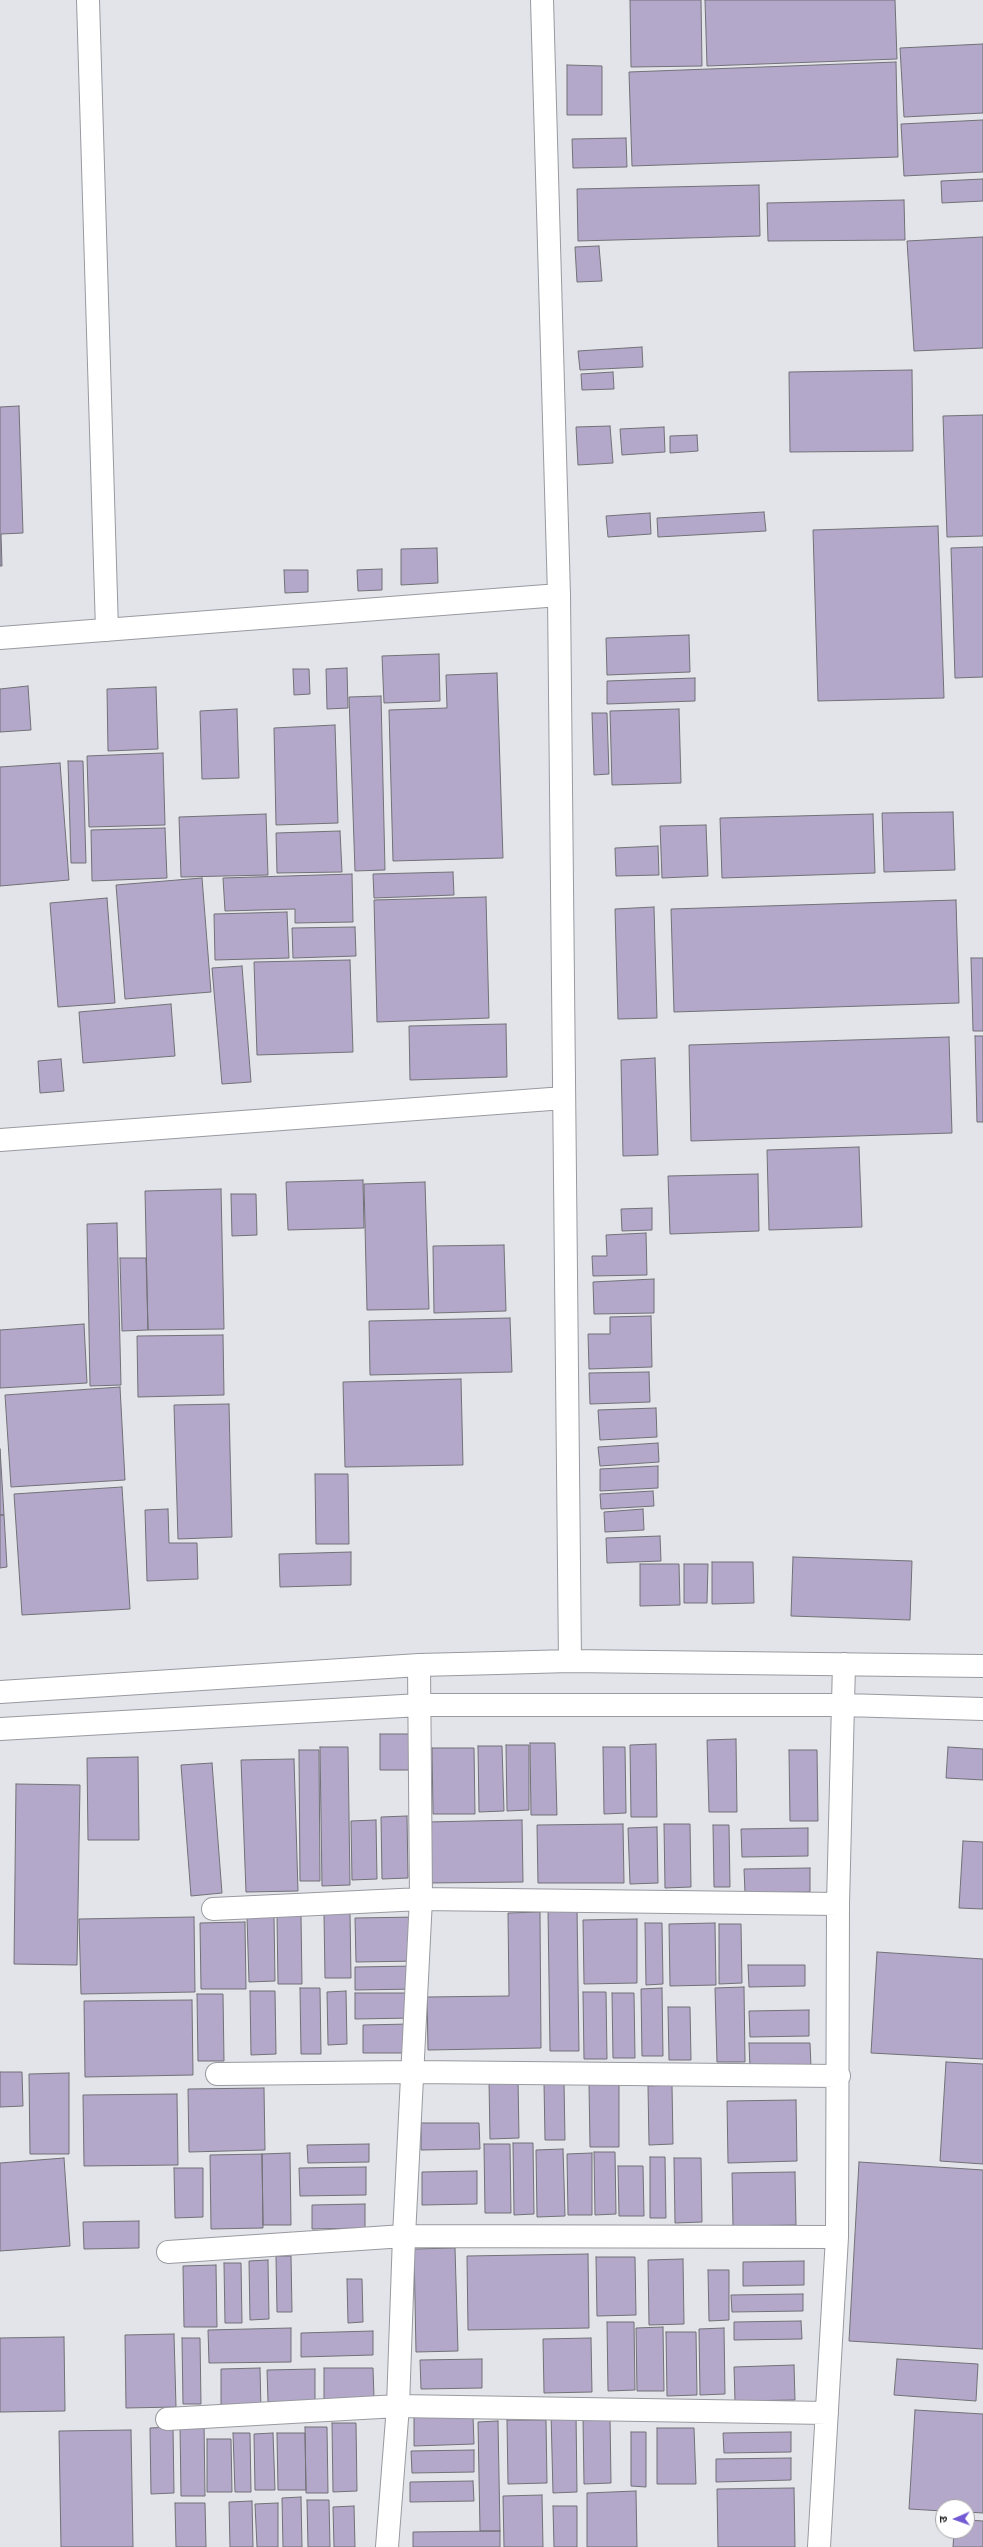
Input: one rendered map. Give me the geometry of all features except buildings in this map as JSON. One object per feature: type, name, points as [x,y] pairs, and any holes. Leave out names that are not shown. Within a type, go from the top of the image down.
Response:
[{"type":"street","points":[[88,0],[107,630]]},
{"type":"street","points":[[542,0],[559,595],[570,1661]]},
{"type":"street","points":[[0,638],[559,595]]},
{"type":"street","points":[[0,1140],[564,1098]]},
{"type":"street","points":[[0,1692],[419,1665],[570,1661],[983,1666]]},
{"type":"street","points":[[819,2547],[837,2236],[839,2076],[838,1904],[844,1664]]},
{"type":"street","points":[[387,2547],[398,2406],[404,2236],[414,2072],[421,1899],[419,1665]]},
{"type":"street","points":[[0,1729],[420,1705],[844,1705],[983,1709]]},
{"type":"street","points":[[213,1908],[421,1899],[838,1904]]},
{"type":"street","points":[[217,2074],[414,2072],[839,2076]]},
{"type":"street","points":[[168,2252],[404,2236],[837,2236]]},
{"type":"street","points":[[167,2419],[398,2406],[827,2413]]}]
